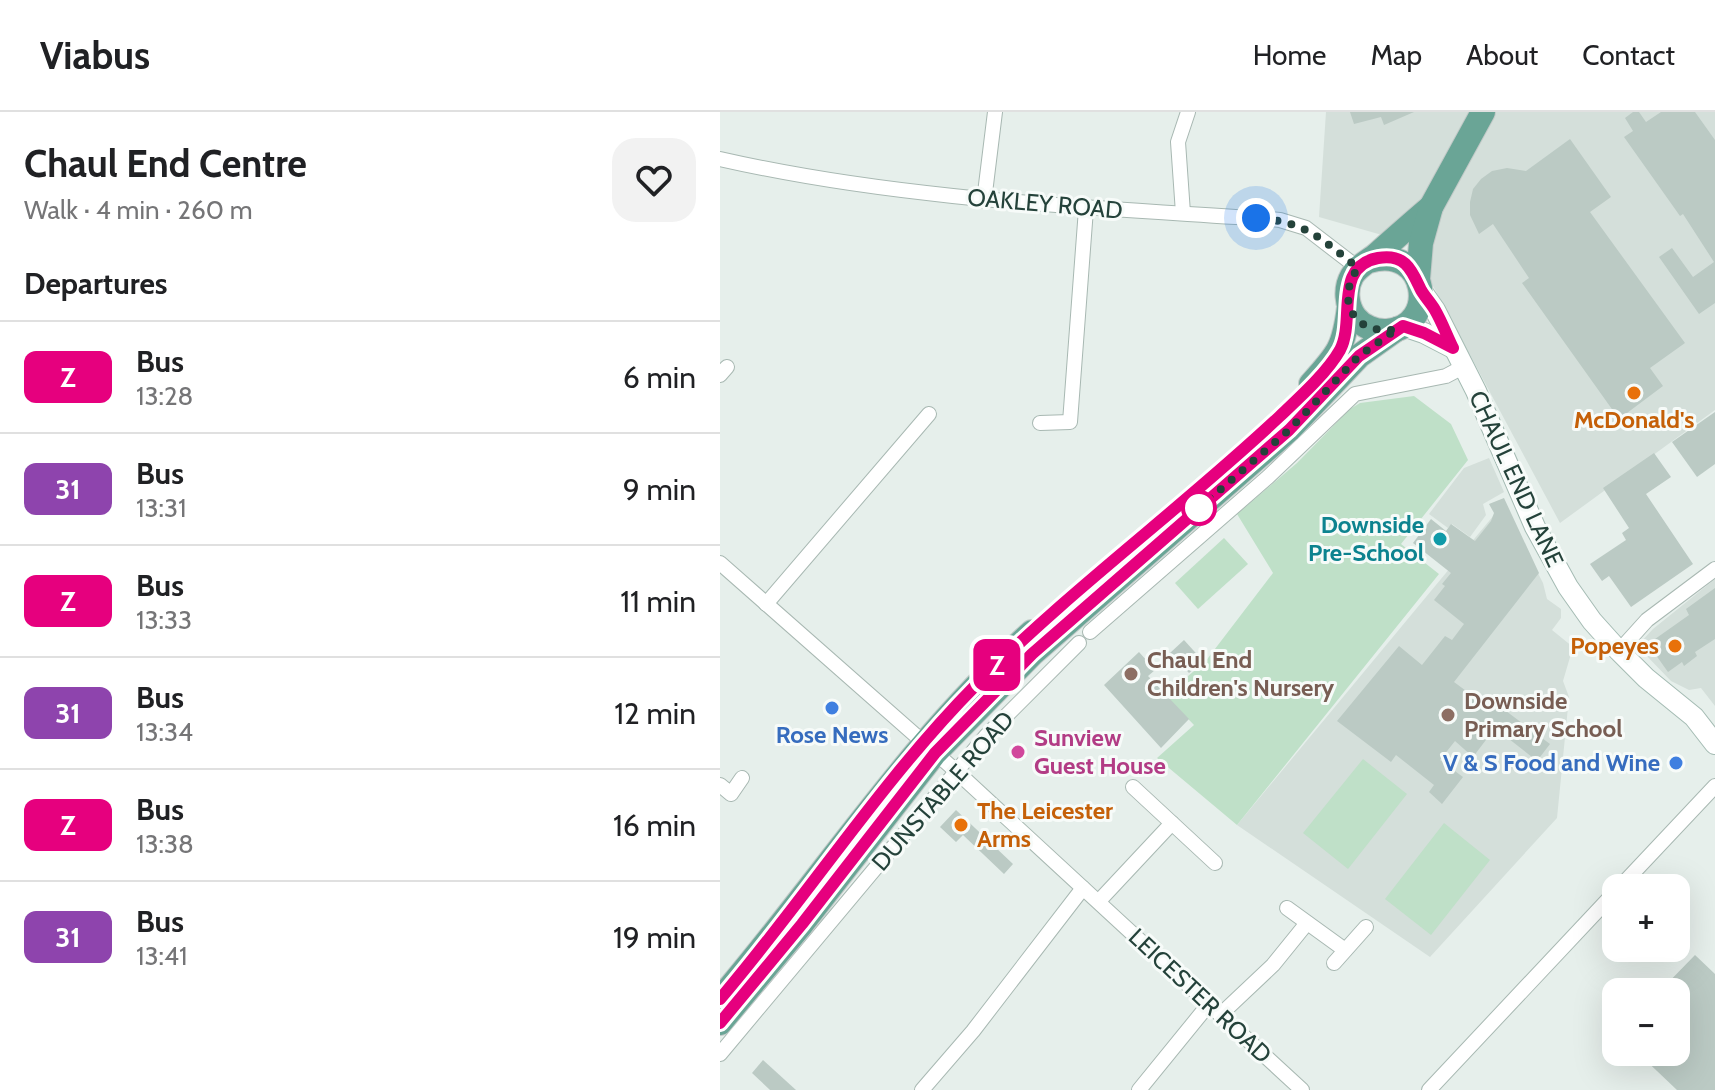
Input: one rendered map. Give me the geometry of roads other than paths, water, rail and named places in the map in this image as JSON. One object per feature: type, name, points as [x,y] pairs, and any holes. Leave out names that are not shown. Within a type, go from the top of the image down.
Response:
[{"type":"main road","points":[[1431,207],[1363,264],[1348,286],[1349,307],[1363,325],[1386,331],[1400,328],[1417,311],[1421,243],[1431,207],[1483,112]]},
{"type":"main road","points":[[1363,264],[1391,258],[1411,269],[1420,284]]},
{"type":"main road","name":"DUNSTABLE ROAD","points":[[720,1023],[802,924],[977,684],[1297,400],[1339,352],[1345,338],[1349,307]]},
{"type":"main road","name":"DUNSTABLE ROAD","points":[[720,999],[929,748],[1289,430],[1359,356],[1400,328]]},
{"type":"street","points":[[984,201],[995,112]]},
{"type":"street","points":[[1183,213],[1178,142],[1188,112]]},
{"type":"street","name":"OAKLEY ROAD","points":[[720,159],[984,201],[1280,220],[1315,234],[1363,264]]},
{"type":"street","points":[[1040,423],[1070,422],[1086,209]]},
{"type":"street","name":"CHAUL END LANE","points":[[1420,284],[1484,408],[1535,527],[1562,577],[1592,621],[1619,651],[1646,678],[1694,717],[1715,744]]},
{"type":"street","points":[[1400,328],[1424,333],[1453,348]]},
{"type":"street","points":[[1090,632],[1268,477],[1355,394],[1446,376],[1463,367]]},
{"type":"street","points":[[766,604],[929,414]]},
{"type":"street","name":"LEICESTER ROAD","points":[[720,563],[956,771],[1302,1090]]},
{"type":"street","points":[[1619,651],[1647,620],[1715,569]]},
{"type":"street","name":"DUNSTABLE ROAD","points":[[720,1054],[986,736],[1079,643]]},
{"type":"street","points":[[720,785],[731,794],[742,778]]},
{"type":"street","points":[[1632,874],[1715,786]]},
{"type":"street","points":[[1133,787],[1215,863]]},
{"type":"street","points":[[1099,901],[1172,823]]},
{"type":"street","points":[[922,1090],[973,1031],[1083,888]]},
{"type":"street","points":[[1429,1090],[1602,906]]},
{"type":"street","points":[[1287,908],[1345,950]]},
{"type":"street","points":[[1220,1015],[1273,965],[1307,923]]},
{"type":"street","points":[[1334,963],[1366,927]]},
{"type":"street","points":[[1139,1090],[1209,1004]]},
{"type":"place","name":"McDonald's","points":[[1634,393]]},
{"type":"place","name":"Downside Pre-School","points":[[1440,539]]},
{"type":"place","name":"Popeyes","points":[[1675,646]]},
{"type":"place","name":"Chaul End Children's Nursery","points":[[1131,674]]},
{"type":"place","name":"Rose News","points":[[832,708]]},
{"type":"place","name":"Downside Primary School","points":[[1448,715]]},
{"type":"place","name":"Sunview Guest House","points":[[1018,752]]},
{"type":"place","name":"V & S Food and Wine","points":[[1676,763]]},
{"type":"place","name":"The Leicester Arms","points":[[961,825]]}]
